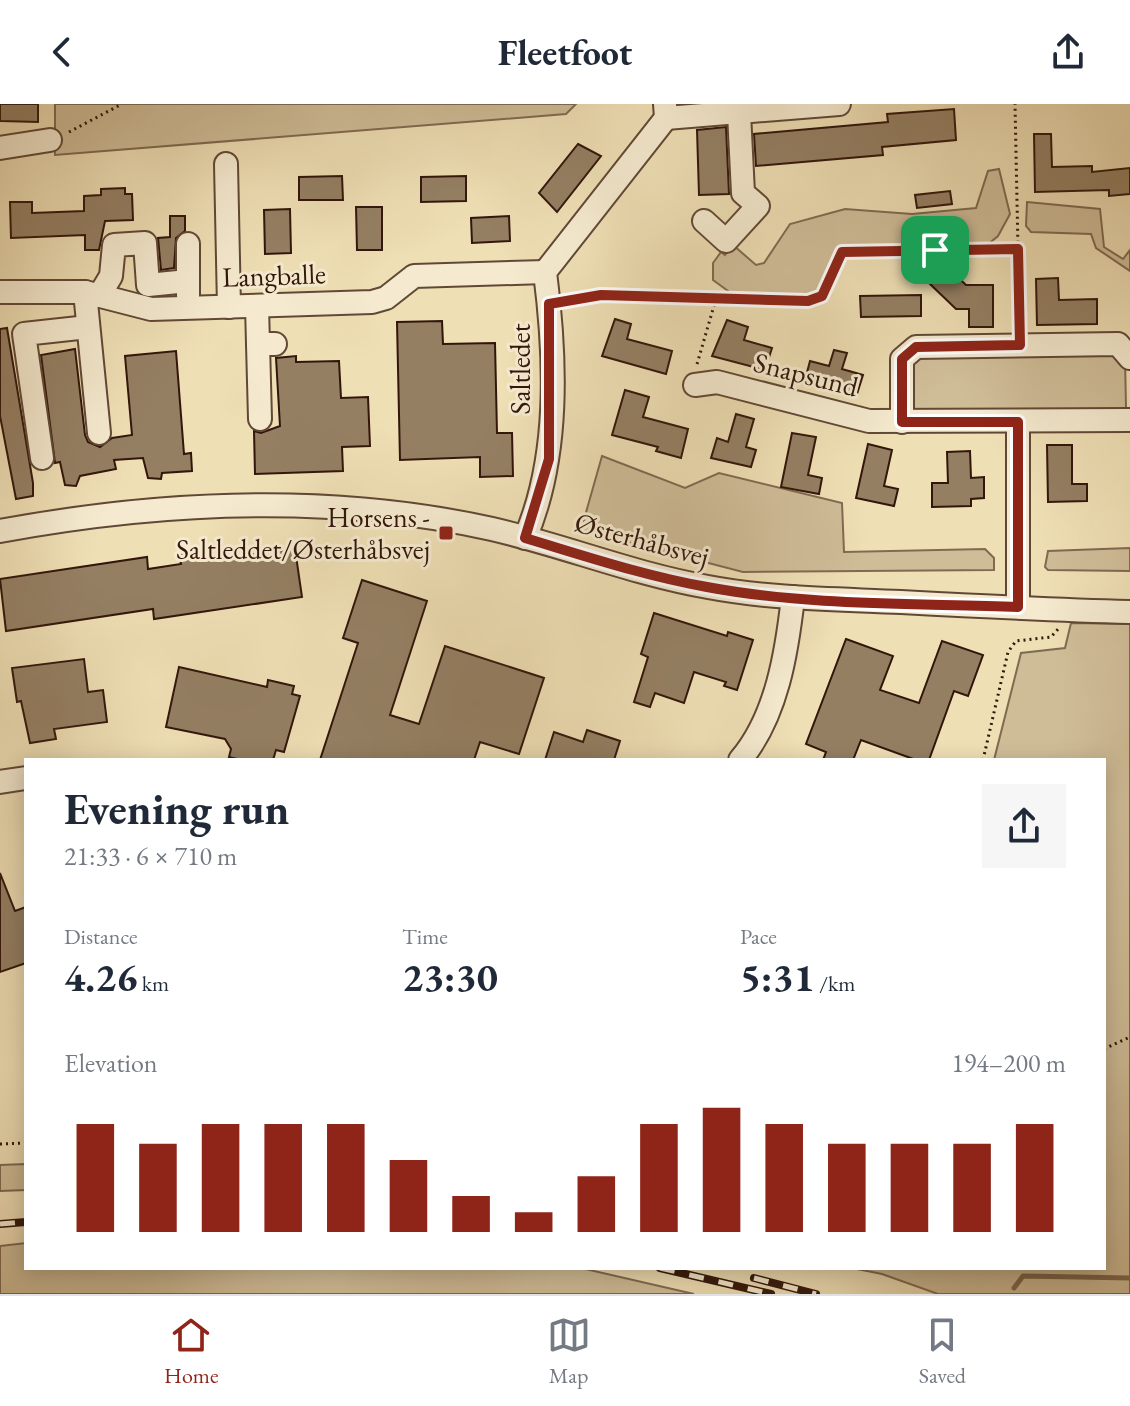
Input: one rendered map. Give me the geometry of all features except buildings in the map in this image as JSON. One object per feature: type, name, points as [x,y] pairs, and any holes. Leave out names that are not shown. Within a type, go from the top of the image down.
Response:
[{"type":"street","points":[[545,272],[666,111],[739,113],[839,104]]},
{"type":"street","points":[[704,221],[726,241],[758,206],[743,193],[739,113]]},
{"type":"street","points":[[0,148],[50,140]]},
{"type":"street","points":[[226,164],[229,307]]},
{"type":"street","points":[[99,433],[88,327],[92,294],[111,276],[114,245],[145,243],[148,285],[188,281]]},
{"type":"street","points":[[188,244],[189,308]]},
{"type":"street","name":"Langballe","points":[[0,292],[92,294],[151,309],[372,302],[386,298],[414,276],[545,272]]},
{"type":"street","name":"Saltledet","points":[[525,538],[549,459],[549,304],[545,272]]},
{"type":"street","points":[[257,306],[267,344],[260,419]]},
{"type":"street","points":[[42,458],[24,334],[88,327]]},
{"type":"street","name":"Snapsund","points":[[902,422],[902,359],[916,347],[1118,344],[1130,358]]},
{"type":"street","name":"Snapsund","points":[[695,385],[717,382],[837,415],[902,422],[1130,420]]},
{"type":"street","points":[[1018,422],[1018,607]]},
{"type":"street","name":"Østerhåbsvej","points":[[0,531],[218,503],[370,510],[525,538],[673,580],[793,597],[1130,612]]},
{"type":"street","points":[[741,758],[768,712],[783,662],[793,597]]},
{"type":"street","points":[[0,782],[24,778]]},
{"type":"path","points":[[50,140],[122,104]]},
{"type":"path","points":[[1015,104],[1020,345]]},
{"type":"path","points":[[549,304],[601,295],[808,301],[822,296],[842,252],[1018,249]]},
{"type":"path","points":[[695,385],[697,361],[716,299]]},
{"type":"path","points":[[983,758],[1008,652],[1016,641],[1056,635],[1061,609]]},
{"type":"path","points":[[1106,1048],[1130,1037]]},
{"type":"path","points":[[0,1144],[24,1143]]},
{"type":"shaded area","points":[[55,104],[576,104],[566,114],[55,155]]},
{"type":"shaded area","points":[[999,169],[1010,214],[998,236],[987,245],[840,248],[835,252],[819,291],[805,296],[735,296],[713,280],[713,263],[721,252],[725,255],[733,245],[756,265],[764,263],[790,224],[845,209],[912,214],[976,208],[988,171]]},
{"type":"shaded area","points":[[1027,202],[1100,209],[1104,247],[1123,259],[1130,250],[1130,271],[1096,248],[1091,234],[1031,232],[1026,226]]},
{"type":"shaded area","points":[[1119,351],[1125,358],[1126,407],[1119,415],[910,410],[910,359],[915,353]]},
{"type":"shaded area","points":[[602,456],[685,488],[719,473],[842,503],[844,552],[985,549],[994,558],[994,570],[743,572],[581,530]]},
{"type":"shaded area","points":[[1130,548],[1130,571],[1048,570],[1045,567],[1048,551]]},
{"type":"shaded area","points":[[1071,623],[1130,624],[1130,1294],[938,1294],[862,1270],[1106,1270],[1106,758],[995,758],[1021,653],[1065,648]]},
{"type":"shaded area","points":[[24,1164],[24,1190],[0,1191],[0,1165]]},
{"type":"shaded area","points":[[24,1243],[24,1270],[590,1270],[694,1294],[0,1294],[0,1246]]},
{"type":"waterway","points":[[1014,1288],[1023,1276],[1130,1278]]},
{"type":"railway","points":[[0,1224],[24,1222]]},
{"type":"railway","points":[[669,1270],[771,1294]]},
{"type":"railway","points":[[754,1278],[816,1294]]},
{"type":"place","name":"Horsens - Saltleddet/Østerhåbsvej","points":[[446,533]]},
{"type":"route","points":[[1018,249],[1020,345],[916,347],[902,359],[902,422],[1018,422],[1018,607],[793,597],[711,588],[620,567],[525,538],[549,459],[549,304],[601,295],[808,301],[822,296],[842,252],[935,250],[1018,249]]}]
